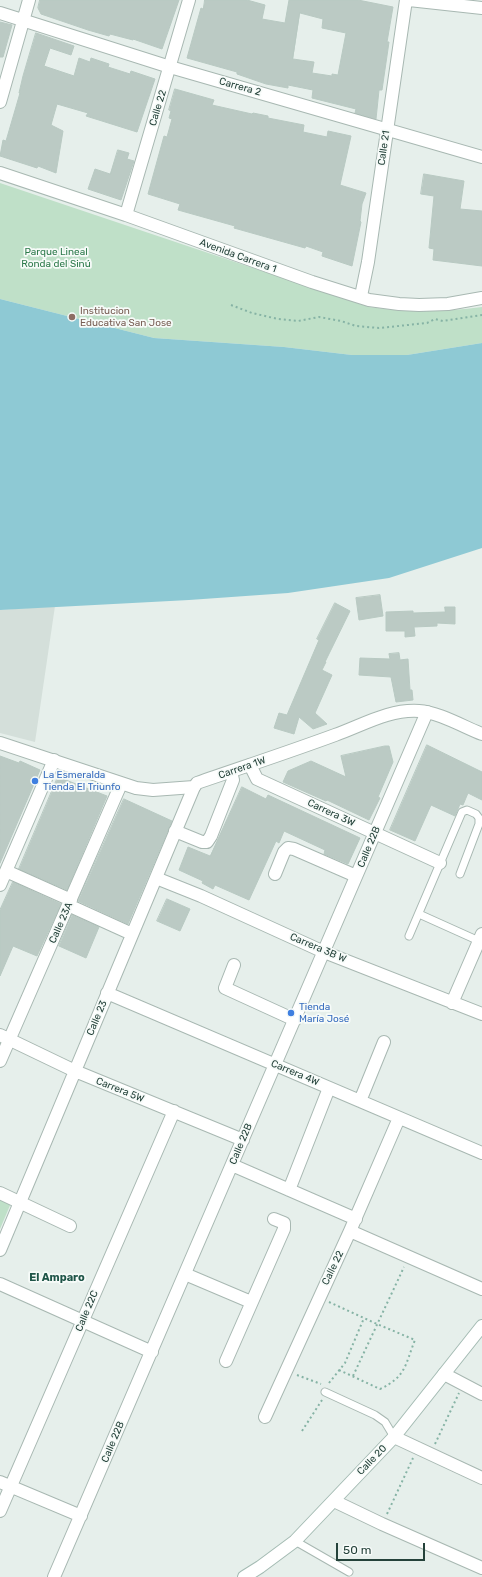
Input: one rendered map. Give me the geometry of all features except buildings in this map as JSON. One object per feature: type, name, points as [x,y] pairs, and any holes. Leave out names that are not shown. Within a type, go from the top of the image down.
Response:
[{"type":"street","points":[[0,102],[29,0]]},
{"type":"street","name":"Calle 22","points":[[126,215],[189,0]]},
{"type":"street","name":"Calle 21","points":[[360,296],[368,262],[406,0]]},
{"type":"street","points":[[409,0],[482,8]]},
{"type":"street","name":"Carrera 2","points":[[0,13],[170,67],[387,128],[482,157]]},
{"type":"street","name":"Avenida Carrera 1","points":[[0,173],[126,215],[312,282],[378,301],[419,305],[448,304],[482,298]]},
{"type":"street","name":"Carrera 1W","points":[[0,743],[54,760],[121,784],[153,790],[194,787],[197,784],[340,734],[381,716],[395,713],[427,712],[482,734]]},
{"type":"street","name":"Calle 22B","points":[[54,1577],[427,712]]},
{"type":"street","points":[[54,760],[2,879],[70,902],[132,934]]},
{"type":"street","name":"Carrera 3W","points":[[250,765],[257,779],[440,864]]},
{"type":"street","points":[[175,831],[202,842],[207,842],[211,836],[233,780],[231,772]]},
{"type":"street","name":"Calle 23A","points":[[0,1061],[5,1037],[70,902],[121,784]]},
{"type":"street","name":"Calle 23","points":[[0,1250],[194,787]]},
{"type":"street","points":[[275,874],[284,852],[288,848],[294,849],[356,876]]},
{"type":"street","name":"Carrera 3B W","points":[[156,878],[208,899],[324,952],[482,1014]]},
{"type":"street","points":[[452,1003],[480,937]]},
{"type":"street","points":[[234,965],[225,988],[295,1020]]},
{"type":"street","name":"Carrera 4W","points":[[107,993],[482,1153]]},
{"type":"street","name":"Carrera 5W","points":[[5,1037],[75,1071],[243,1140]]},
{"type":"street","points":[[360,1101],[384,1042]]},
{"type":"street","points":[[289,1190],[329,1088]]},
{"type":"street","name":"Calle 22C","points":[[0,1511],[5,1484],[82,1321],[174,1111]]},
{"type":"street","name":"Calle 22","points":[[265,1417],[285,1370],[356,1219],[399,1118]]},
{"type":"street","points":[[232,1165],[356,1219]]},
{"type":"street","points":[[0,1193],[70,1226]]},
{"type":"street","points":[[226,1360],[284,1229],[284,1223],[274,1219]]},
{"type":"street","points":[[350,1231],[482,1289]]},
{"type":"street","points":[[185,1274],[251,1302]]},
{"type":"street","points":[[0,1284],[152,1352]]},
{"type":"street","name":"Calle 20","points":[[244,1577],[260,1568],[295,1541],[334,1501],[394,1437],[482,1326]]},
{"type":"street","points":[[444,1374],[482,1394]]},
{"type":"street","points":[[394,1437],[482,1478]]},
{"type":"street","points":[[5,1484],[80,1516]]},
{"type":"street","points":[[334,1501],[482,1568]]},
{"type":"lane","points":[[409,936],[420,914],[462,812],[467,810],[476,814],[479,818],[479,824],[460,874]]},
{"type":"lane","points":[[420,914],[480,937]]},
{"type":"lane","points":[[325,1392],[375,1415],[385,1422],[394,1437]]},
{"type":"lane","points":[[295,1541],[349,1572]]},
{"type":"path","points":[[231,305],[252,313],[278,319],[298,321],[319,317],[341,321],[356,326],[378,328],[427,323],[435,319],[443,320],[482,314]]},
{"type":"path","points":[[353,1376],[408,1257]]},
{"type":"path","points":[[319,1297],[415,1340],[402,1373],[391,1384],[380,1389],[339,1370]]},
{"type":"path","points":[[285,1370],[327,1387],[345,1363],[364,1318]]},
{"type":"path","points":[[431,1454],[463,1384]]},
{"type":"path","points":[[302,1431],[325,1392]]},
{"type":"path","points":[[382,1524],[417,1448]]},
{"type":"shaded area","points":[[55,606],[35,742],[0,733],[0,610]]},
{"type":"green space","name":"Parque Lineal Ronda del Sinú","points":[[0,183],[369,307],[426,311],[482,307],[482,343],[407,355],[352,355],[284,347],[154,338],[0,299]]},
{"type":"green space","points":[[0,1198],[11,1203],[0,1229]]},
{"type":"water","points":[[0,299],[154,338],[284,347],[352,355],[407,355],[482,343],[482,548],[389,578],[288,593],[0,610]]},
{"type":"place","name":"Institucion Educativa San Jose","points":[[72,317]]},
{"type":"place","name":"La Esmeralda Tienda El Triunfo","points":[[35,781]]},
{"type":"place","name":"Tienda María José","points":[[291,1013]]},
{"type":"district","name":"El Amparo","points":[[57,1278]]}]
